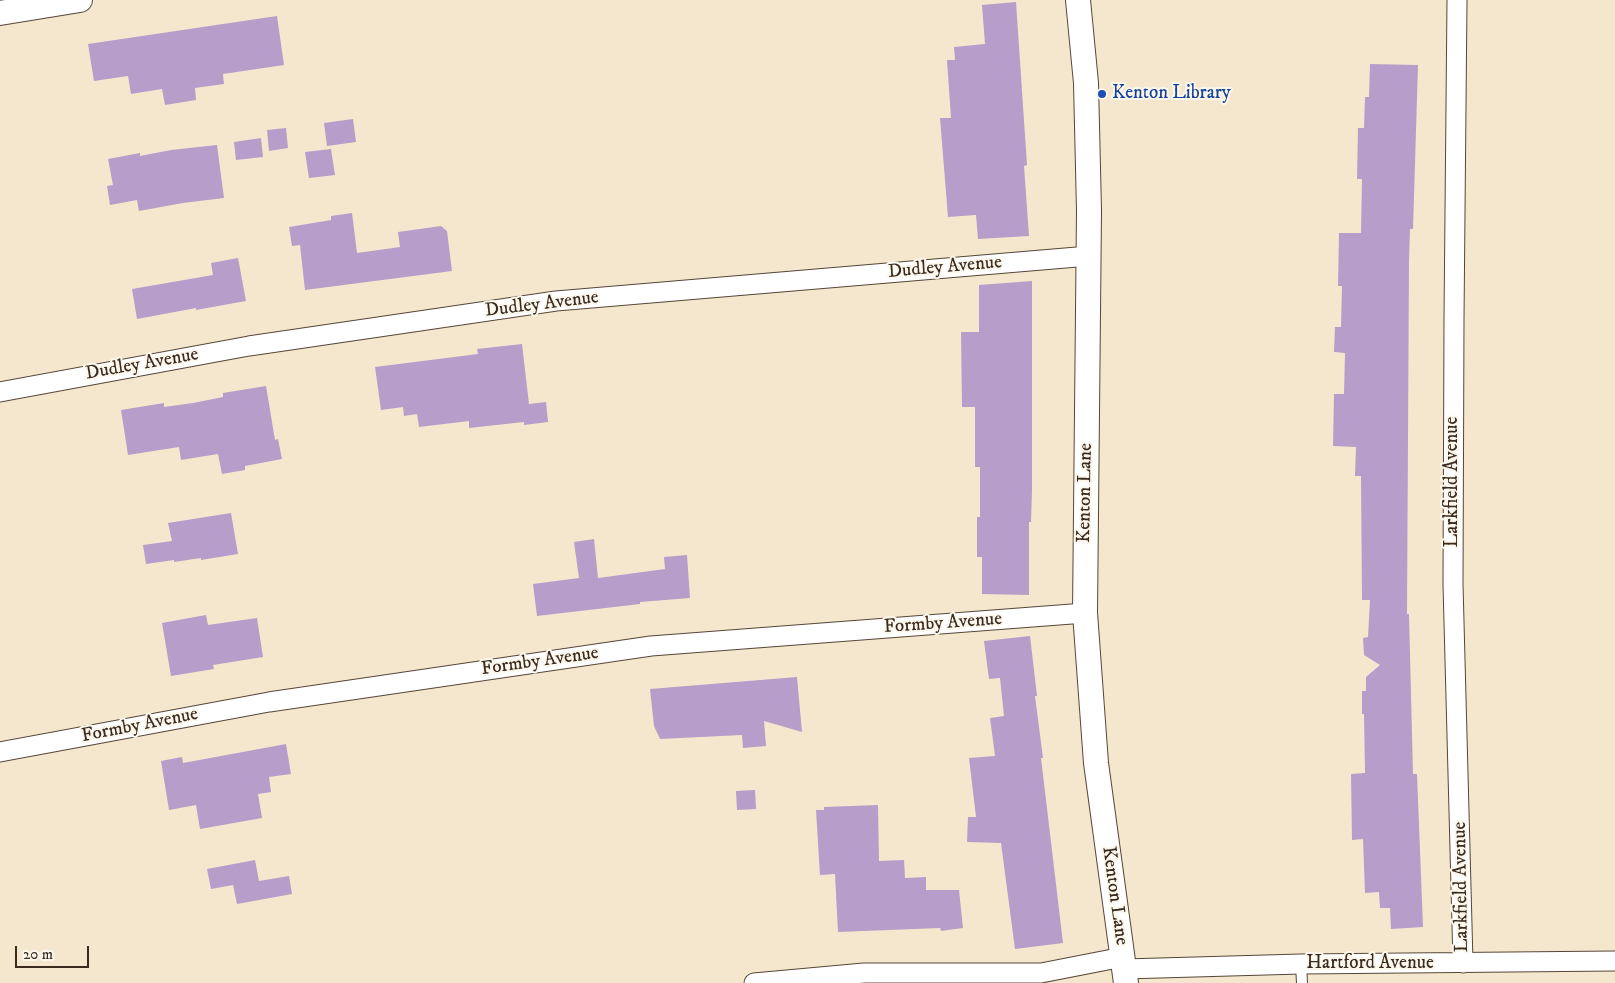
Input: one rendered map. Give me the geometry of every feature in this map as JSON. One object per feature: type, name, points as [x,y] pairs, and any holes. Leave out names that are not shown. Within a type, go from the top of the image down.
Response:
[{"type":"street","points":[[0,13],[80,0]]},
{"type":"street","name":"Kenton Lane","points":[[1078,0],[1086,83],[1089,256],[1085,613],[1096,763],[1124,970]]},
{"type":"street","name":"Larkfield Avenue","points":[[1458,0],[1453,584],[1464,963]]},
{"type":"street","name":"Dudley Avenue","points":[[0,392],[249,346],[556,302],[1089,256]]},
{"type":"street","name":"Formby Avenue","points":[[0,752],[268,702],[651,646],[1085,613]]},
{"type":"street","name":"Hartford Avenue","points":[[754,983],[864,973],[1042,973],[1301,964],[1615,961]]},
{"type":"lane","points":[[1301,964],[1302,983]]},
{"type":"building","points":[[1016,2],[1027,165],[1024,166],[1029,236],[978,239],[976,215],[948,217],[940,118],[951,118],[947,60],[955,60],[954,47],[985,44],[982,5]]},
{"type":"building","points":[[277,16],[284,65],[223,74],[224,84],[195,88],[196,100],[165,105],[162,89],[131,94],[128,76],[94,81],[88,44]]},
{"type":"building","points":[[1370,64],[1418,65],[1413,229],[1410,229],[1409,261],[1407,614],[1409,614],[1413,774],[1417,774],[1423,927],[1391,929],[1390,908],[1380,908],[1379,892],[1365,893],[1363,839],[1352,840],[1351,774],[1365,773],[1362,691],[1366,691],[1366,677],[1380,665],[1364,655],[1363,638],[1368,637],[1370,600],[1362,600],[1361,476],[1355,476],[1356,447],[1333,446],[1334,394],[1344,394],[1345,353],[1334,352],[1335,327],[1341,327],[1342,286],[1338,286],[1339,233],[1361,233],[1362,179],[1357,179],[1358,128],[1364,128],[1365,97],[1369,97]]},
{"type":"building","points":[[353,119],[356,142],[327,146],[324,123]]},
{"type":"building","points":[[286,128],[288,148],[269,151],[267,130]]},
{"type":"building","points":[[261,138],[263,157],[236,160],[234,142]]},
{"type":"building","points":[[217,145],[224,198],[139,211],[137,200],[110,205],[107,186],[113,185],[108,159],[140,153],[140,156],[171,150]]},
{"type":"building","points":[[331,149],[335,175],[309,178],[305,152]]},
{"type":"building","points":[[352,213],[357,253],[400,247],[398,232],[441,226],[447,231],[452,271],[305,290],[300,245],[292,246],[289,227],[331,220],[331,216]]},
{"type":"building","points":[[238,258],[246,301],[137,319],[132,289],[213,275],[211,263]]},
{"type":"building","points":[[1032,281],[1032,490],[1031,522],[1029,522],[1029,595],[982,594],[982,557],[977,557],[977,517],[980,517],[980,467],[975,467],[975,407],[962,407],[961,332],[979,332],[979,285]]},
{"type":"building","points":[[522,344],[529,404],[546,402],[548,422],[524,425],[524,422],[469,428],[469,421],[419,427],[417,414],[404,416],[403,407],[381,410],[375,367],[478,354],[477,349]]},
{"type":"building","points":[[266,386],[275,440],[278,439],[282,459],[245,466],[245,470],[222,474],[218,454],[181,460],[179,447],[128,455],[121,410],[164,403],[164,407],[193,403],[223,397],[223,393]]},
{"type":"building","points":[[231,513],[238,554],[201,560],[201,558],[146,564],[143,545],[172,541],[168,523]]},
{"type":"building","points":[[594,539],[598,578],[665,569],[664,557],[687,555],[690,598],[640,602],[640,604],[537,616],[533,584],[579,578],[574,542]]},
{"type":"building","points":[[206,615],[208,625],[257,618],[263,657],[213,665],[214,669],[171,676],[162,623]]},
{"type":"building","points":[[1030,636],[1043,758],[1041,758],[1063,943],[1015,949],[1001,843],[967,842],[968,817],[976,817],[969,758],[995,756],[990,718],[1004,716],[1000,678],[989,679],[984,641]]},
{"type":"building","points":[[797,677],[802,732],[764,721],[766,746],[743,748],[742,735],[660,739],[654,726],[650,689]]},
{"type":"building","points":[[286,744],[291,774],[269,777],[271,792],[258,794],[262,818],[200,829],[196,805],[169,810],[161,761],[182,757],[183,763]]},
{"type":"building","points":[[755,790],[756,809],[737,810],[736,791]]},
{"type":"building","points":[[878,805],[879,861],[904,860],[905,878],[926,877],[926,890],[959,890],[963,928],[941,931],[940,928],[838,932],[835,874],[820,875],[816,810],[824,810],[824,807]]},
{"type":"building","points":[[255,860],[259,881],[289,876],[292,894],[237,904],[233,885],[211,889],[207,869]]},
{"type":"place","name":"Kenton Library","points":[[1102,94]]}]
